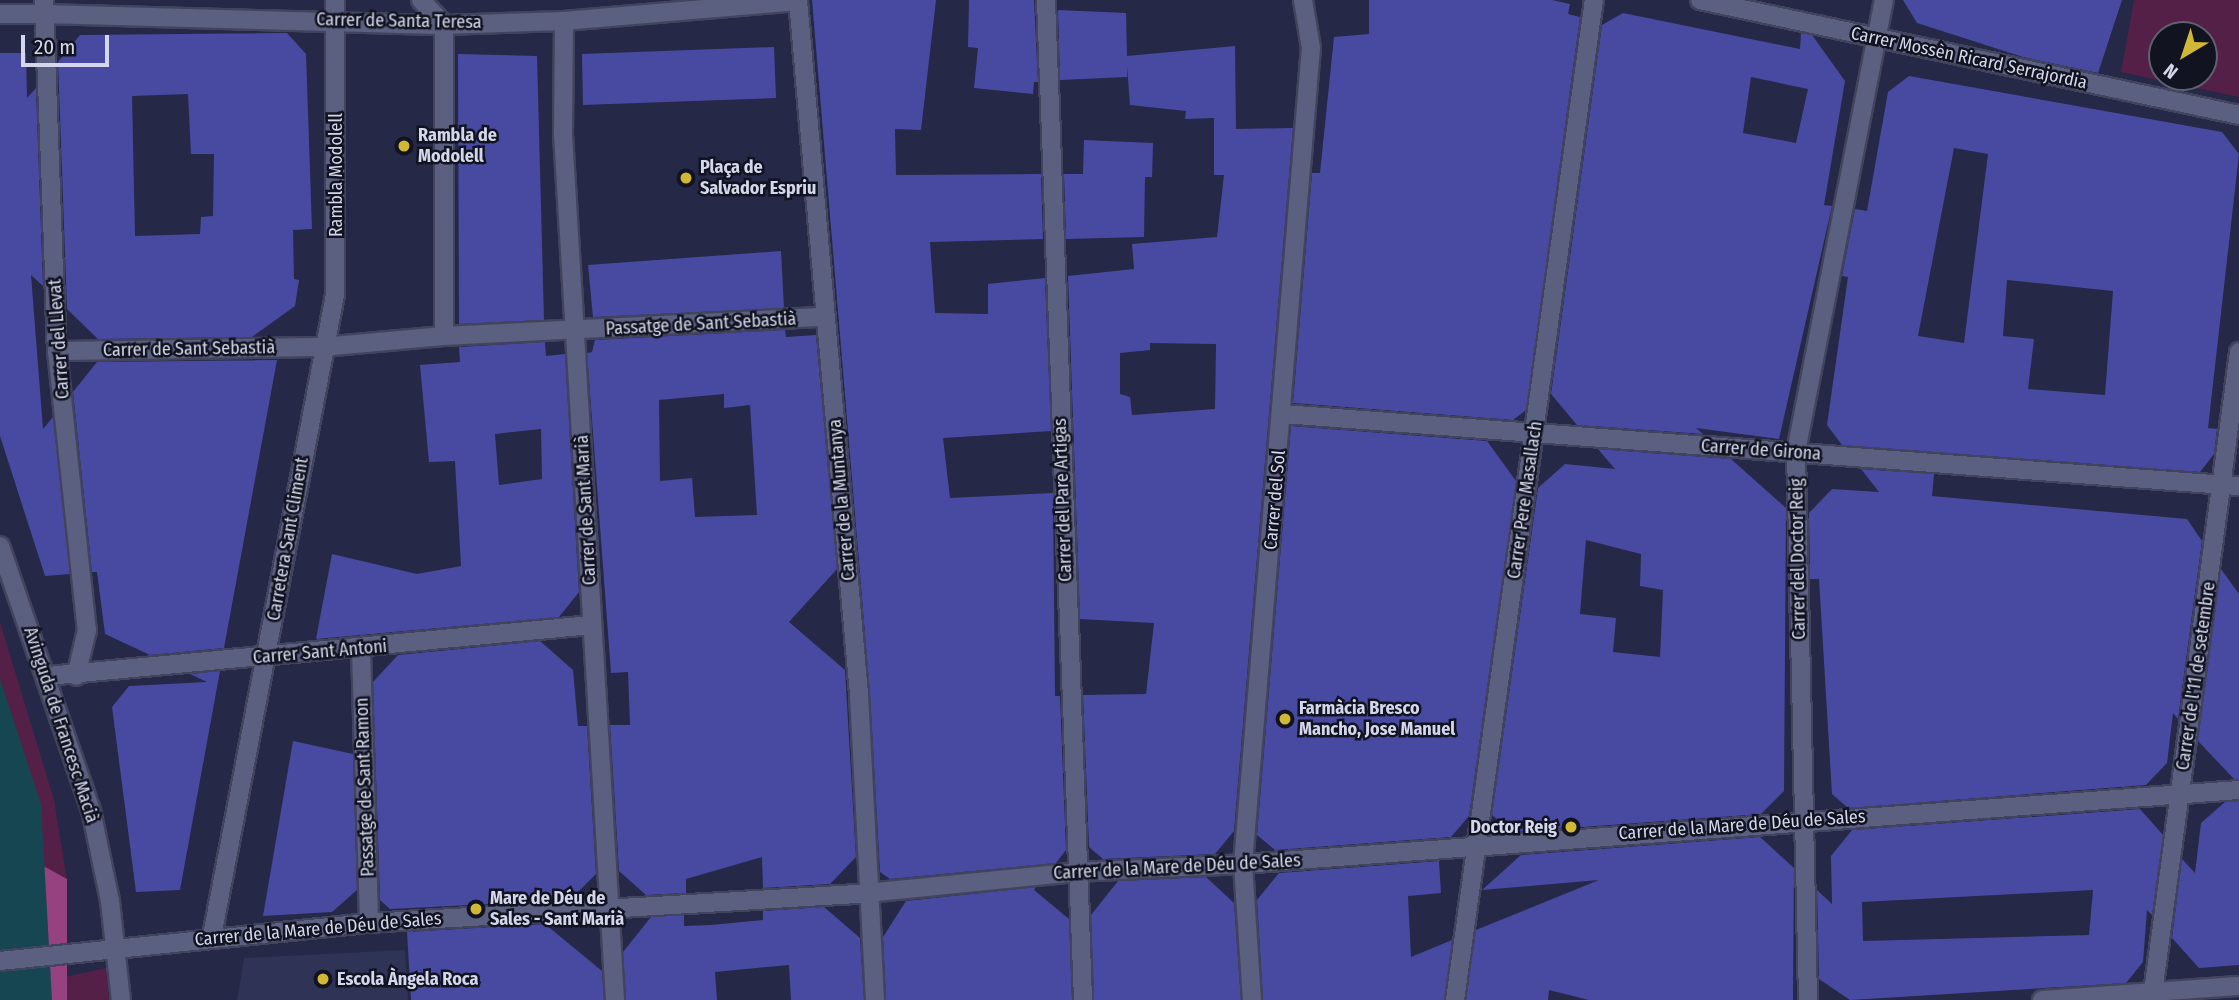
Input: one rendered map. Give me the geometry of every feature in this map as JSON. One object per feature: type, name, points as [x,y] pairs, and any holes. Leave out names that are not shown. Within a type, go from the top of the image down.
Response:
[{"type":"street","name":"Rambla Modolell","points":[[322,347],[335,295],[335,0]]},
{"type":"street","points":[[322,347],[444,336],[444,25],[421,0]]},
{"type":"street","name":"Carrer de Santa Teresa","points":[[0,14],[45,7],[444,25],[564,21],[798,0]]},
{"type":"street","name":"Carrer de la Muntanya","points":[[798,0],[859,695],[867,893],[875,1000]]},
{"type":"street","name":"Carrer del Pare Artigas","points":[[1046,0],[1076,872],[1083,1000]]},
{"type":"street","name":"Carrer del Sol","points":[[1252,1000],[1243,864],[1283,414],[1311,48],[1303,0]]},
{"type":"street","name":"Carrer Pere Masallach","points":[[1455,1000],[1594,0]]},
{"type":"street","name":"Carrer Mossèn Ricard Serrajordia","points":[[1700,0],[2239,115]]},
{"type":"street","name":"Carrer del Doctor Reig","points":[[1808,1000],[1801,821],[1796,452],[1841,233],[1874,38],[1884,0]]},
{"type":"street","name":"Carrer del Llevat","points":[[45,7],[57,351],[87,631],[76,676]]},
{"type":"street","name":"Carrer de Sant Marià","points":[[564,21],[563,135],[577,332],[615,1000]]},
{"type":"street","name":"Passatge de Sant Sebastià","points":[[444,336],[577,332],[825,317]]},
{"type":"street","name":"Carrer de Sant Sebastià","points":[[57,351],[322,347]]},
{"type":"street","name":"Carretera Sant Climent","points":[[212,936],[268,656],[322,347]]},
{"type":"street","name":"Carrer de l'11 de setembre","points":[[2153,997],[2179,793],[2231,485],[2239,352]]},
{"type":"street","name":"Carrer de Girona","points":[[1283,414],[2231,485]]},
{"type":"street","name":"Avinguda de Francesc Macià","points":[[0,546],[48,677],[91,810],[116,949],[121,1000]]},
{"type":"street","name":"Carrer Sant Antoni","points":[[48,677],[361,650],[592,625]]},
{"type":"street","name":"Passatge de Sant Ramon","points":[[361,650],[369,923]]},
{"type":"street","name":"Carrer de la Mare de Déu de Sales","points":[[0,961],[212,936],[369,923],[867,893],[1076,872],[1243,864],[2239,789]]},
{"type":"street","points":[[2042,1000],[2153,997],[2239,986]]},
{"type":"shaded area","points":[[2134,0],[2239,0],[2239,97],[2211,91],[2218,91],[2218,21],[2148,21],[2148,78],[2121,72]]},
{"type":"shaded area","points":[[0,622],[54,800],[67,879],[0,843]]},
{"type":"shaded area","points":[[0,679],[41,804],[52,1000],[0,1000]]},
{"type":"shaded area","points":[[0,842],[67,879],[67,1000],[0,1000]]},
{"type":"shaded area","name":"Escola Àngela Roca","points":[[405,950],[408,1000],[237,1000],[244,958]]},
{"type":"shaded area","points":[[106,968],[109,1000],[67,1000],[65,977]]},
{"type":"building","points":[[812,0],[936,0],[921,130],[895,129],[896,175],[1041,174],[1043,239],[930,242],[935,313],[988,314],[988,284],[1045,278],[1051,431],[943,438],[950,498],[1053,493],[1055,696],[1060,696],[1066,850],[1056,863],[890,879],[880,872],[870,694]]},
{"type":"building","points":[[969,0],[1034,0],[1038,82],[1034,82],[1033,94],[974,88],[978,48],[968,47]]},
{"type":"building","points":[[1369,0],[1552,0],[1570,4],[1568,14],[1580,17],[1526,410],[1513,420],[1293,403],[1312,173],[1320,173],[1334,37],[1369,34]]},
{"type":"building","points":[[1903,0],[2122,0],[2098,73],[2023,57],[1917,23]]},
{"type":"building","points":[[1058,10],[1126,13],[1127,56],[1235,46],[1236,129],[1293,128],[1234,831],[1215,854],[1103,859],[1089,847],[1083,695],[1146,694],[1154,623],[1080,619],[1068,276],[1134,269],[1132,244],[1217,237],[1224,175],[1214,175],[1214,118],[1185,119],[1186,111],[1130,105],[1127,66],[1127,77],[1060,80]],"holes":[[[1150,343],[1216,344],[1215,409],[1132,415],[1130,397],[1120,394],[1120,353],[1150,350]]]},
{"type":"building","points":[[1623,13],[1800,49],[1801,33],[1812,35],[1845,81],[1824,205],[1832,206],[1779,439],[1696,428],[1703,434],[1577,425],[1551,394],[1602,25]],"holes":[[[1751,77],[1808,89],[1796,143],[1743,133]]]},
{"type":"building","points":[[287,33],[306,54],[312,229],[293,230],[294,279],[299,280],[295,306],[252,337],[98,339],[67,309],[58,62],[80,35]],"holes":[[[188,94],[191,154],[214,154],[213,216],[201,217],[200,234],[135,236],[132,96]]]},
{"type":"building","points":[[774,47],[776,98],[583,105],[582,54]]},
{"type":"building","points":[[0,53],[26,53],[27,98],[36,88],[43,286],[31,275],[43,429],[53,417],[70,574],[45,576],[0,436]]},
{"type":"building","points":[[458,54],[537,56],[544,320],[459,324]]},
{"type":"building","points":[[1909,76],[2222,132],[2239,154],[2208,428],[2217,429],[2214,454],[2200,472],[1842,445],[1827,425],[1848,277],[1842,276],[1855,209],[1867,211],[1888,92]],"holes":[[[1954,148],[1988,154],[1964,343],[1918,336]],[[2007,280],[2113,291],[2105,395],[2028,389],[2034,339],[2003,336]]]},
{"type":"building","points":[[1084,140],[1153,143],[1152,177],[1145,177],[1144,237],[1066,239],[1064,174],[1083,174]]},
{"type":"building","points":[[781,251],[784,308],[593,317],[588,265]]},
{"type":"building","points":[[785,330],[786,337],[816,335],[837,569],[789,622],[845,670],[856,857],[830,884],[763,888],[762,857],[686,879],[686,893],[646,895],[619,871],[610,725],[630,725],[628,672],[611,673],[587,353],[592,352],[595,340]],"holes":[[[724,394],[724,408],[750,405],[757,515],[695,517],[692,478],[660,481],[659,400]]]},
{"type":"building","points":[[545,342],[546,356],[565,354],[579,592],[559,617],[316,639],[332,554],[417,574],[461,566],[455,461],[429,462],[420,365],[460,362],[459,347]],"holes":[[[541,429],[542,479],[499,485],[495,434]]]},
{"type":"building","points":[[277,360],[224,648],[150,655],[105,634],[97,572],[92,572],[73,392],[97,362]]},
{"type":"building","points":[[1291,426],[1487,441],[1516,481],[1469,816],[1451,837],[1275,850],[1257,835]]},
{"type":"building","points":[[1598,449],[1731,459],[1786,508],[1784,791],[1761,814],[1514,832],[1492,815],[1538,488],[1565,464],[1615,469]],"holes":[[[1586,540],[1641,554],[1640,586],[1663,590],[1660,657],[1613,652],[1616,618],[1580,614]]]},
{"type":"building","points":[[1861,469],[1934,474],[1932,496],[2187,519],[2202,541],[2178,719],[2173,713],[2167,763],[2146,785],[1848,808],[1832,794],[1819,579],[1810,579],[1809,513],[1832,489],[1879,492]]},
{"type":"building","points":[[2221,569],[2239,594],[2239,779],[2234,779],[2198,741]]},
{"type":"building","points":[[540,641],[573,670],[578,726],[587,726],[596,874],[570,900],[390,909],[380,900],[373,682],[398,655]]},
{"type":"building","points":[[220,671],[180,890],[136,892],[112,707],[129,686],[207,682],[190,674]]},
{"type":"building","points":[[293,741],[353,754],[357,890],[332,912],[263,916]]},
{"type":"building","points":[[2239,801],[2239,965],[2199,968],[2172,938],[2182,859],[2195,873],[2201,823],[2225,802]]},
{"type":"building","points":[[2140,809],[2163,835],[2152,915],[2147,910],[2143,962],[2126,983],[1850,1000],[1819,979],[1817,890],[1832,904],[1831,856],[1852,830]],"holes":[[[2093,890],[2089,935],[1863,941],[1862,902]]]},
{"type":"building","points":[[1760,837],[1794,868],[1793,1000],[1589,1000],[1549,990],[1548,1000],[1466,1000],[1476,930],[1599,880],[1482,890],[1521,855]]},
{"type":"building","points":[[1439,861],[1441,893],[1408,896],[1411,957],[1452,940],[1444,1000],[1263,1000],[1257,900],[1279,873]]},
{"type":"building","points":[[1206,877],[1234,903],[1241,1000],[1094,1000],[1091,915],[1118,881]]},
{"type":"building","points":[[1036,887],[1034,890],[1069,919],[1072,1000],[886,1000],[883,937],[906,901]]},
{"type":"building","points":[[824,907],[860,938],[864,1000],[791,1000],[789,965],[715,972],[717,1000],[626,1000],[623,952],[651,917],[684,915],[684,926],[711,925],[763,920],[763,911]]},
{"type":"building","points":[[545,924],[602,971],[604,1000],[411,1000],[407,932]]},
{"type":"place","name":"Rambla de Modolell","points":[[404,146]]},
{"type":"place","name":"Plaça de Salvador Espriu","points":[[686,178]]},
{"type":"place","name":"Farmàcia Bresco Mancho, Jose Manuel","points":[[1285,719]]},
{"type":"place","name":"Doctor Reig","points":[[1571,827]]},
{"type":"place","name":"Mare de Déu de Sales - Sant Marià","points":[[476,909]]},
{"type":"place","name":"Escola Àngela Roca","points":[[323,979]]}]
